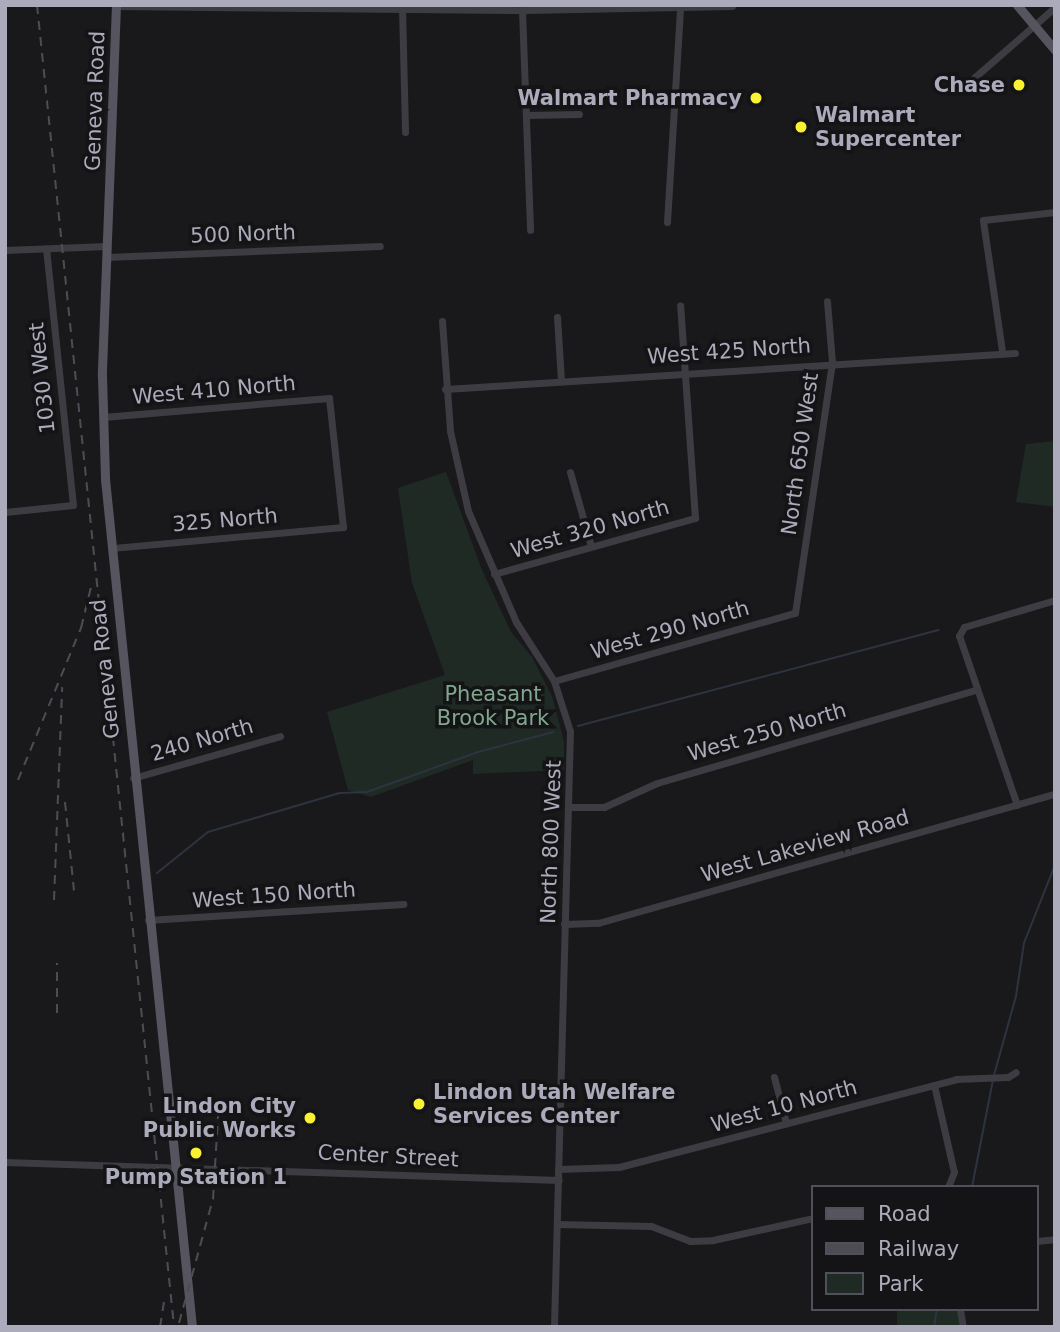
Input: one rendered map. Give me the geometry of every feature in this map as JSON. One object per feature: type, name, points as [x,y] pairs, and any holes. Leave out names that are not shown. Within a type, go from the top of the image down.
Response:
[{"type":"main road","points":[[1017,5],[1055,50]]},
{"type":"main road","name":"Geneva Road","points":[[116,6],[103,417],[111,548],[133,778],[192,1327]]},
{"type":"street","points":[[116,6],[522,10],[680,10],[732,6]]},
{"type":"street","points":[[402,7],[405,132]]},
{"type":"street","points":[[968,83],[1055,7]]},
{"type":"street","points":[[522,10],[530,230]]},
{"type":"street","points":[[667,222],[680,10]]},
{"type":"street","points":[[526,115],[579,114]]},
{"type":"street","points":[[1002,351],[983,220],[1055,212]]},
{"type":"street","points":[[5,250],[107,246]]},
{"type":"street","name":"500 North","points":[[106,257],[380,246]]},
{"type":"street","name":"1030 West","points":[[5,513],[74,505],[46,248]]},
{"type":"street","name":"North 650 West","points":[[795,613],[832,362],[827,300]]},
{"type":"street","points":[[680,306],[684,372]]},
{"type":"street","points":[[557,317],[561,381]]},
{"type":"street","name":"North 800 West","points":[[442,321],[445,389],[460,483],[494,574],[516,622],[554,681],[570,731],[571,807],[564,925],[554,1327]]},
{"type":"street","name":"West 425 North","points":[[445,389],[1002,351],[1015,353]]},
{"type":"street","name":"West 320 North","points":[[494,574],[695,517],[684,372]]},
{"type":"street","name":"West 410 North","points":[[103,417],[329,398],[343,527]]},
{"type":"street","points":[[570,472],[591,546]]},
{"type":"street","name":"325 North","points":[[111,548],[343,527]]},
{"type":"street","points":[[1017,805],[959,640],[962,629],[1054,602]]},
{"type":"street","name":"West 290 North","points":[[554,681],[795,613]]},
{"type":"street","name":"West 250 North","points":[[571,807],[604,807],[657,783],[975,690]]},
{"type":"street","name":"240 North","points":[[133,778],[280,736]]},
{"type":"street","name":"West Lakeview Road","points":[[564,925],[598,923],[1055,794]]},
{"type":"street","name":"West 150 North","points":[[148,920],[404,904]]},
{"type":"street","name":"West 10 North","points":[[558,1169],[618,1167],[934,1085],[979,1075],[1008,1077],[1016,1072]]},
{"type":"street","points":[[775,1077],[786,1123]]},
{"type":"street","points":[[934,1085],[954,1172],[949,1185]]},
{"type":"street","name":"Center Street","points":[[5,1162],[174,1165],[559,1180]]},
{"type":"street","points":[[557,1224],[651,1226],[690,1241],[713,1240],[811,1218]]},
{"type":"green space","points":[[1055,441],[1055,507],[1016,502],[1026,444]]},
{"type":"green space","name":"Pheasant Brook Park","points":[[446,472],[482,570],[511,632],[532,657],[552,696],[564,741],[564,770],[473,774],[473,760],[371,797],[348,790],[327,712],[445,675],[412,583],[398,488]]},
{"type":"green space","points":[[897,1311],[960,1311],[960,1327],[897,1327]]},
{"type":"waterway","points":[[578,726],[938,630]]},
{"type":"waterway","points":[[157,873],[208,832],[340,793],[367,792],[478,752],[553,732]]},
{"type":"waterway","points":[[994,1075],[1016,996],[1024,943],[1055,865]]},
{"type":"waterway","points":[[972,1185],[993,1080]]},
{"type":"waterway","points":[[934,1327],[937,1311]]},
{"type":"railway","points":[[37,5],[174,1327]]},
{"type":"railway","points":[[18,780],[81,628],[92,583]]},
{"type":"railway","points":[[54,900],[62,687]]},
{"type":"railway","points":[[65,802],[74,891]]},
{"type":"railway","points":[[57,963],[57,1013]]},
{"type":"railway","points":[[179,1323],[213,1199],[219,1101]]},
{"type":"railway","points":[[160,1327],[165,1296]]},
{"type":"place","name":"Chase","points":[[1019,85]]},
{"type":"place","name":"Walmart Pharmacy","points":[[756,98]]},
{"type":"place","name":"Walmart Supercenter","points":[[801,127]]},
{"type":"place","name":"Lindon Utah Welfare Services Center","points":[[419,1104]]},
{"type":"place","name":"Lindon City Public Works","points":[[310,1118]]},
{"type":"place","name":"Pump Station 1","points":[[196,1153]]}]
